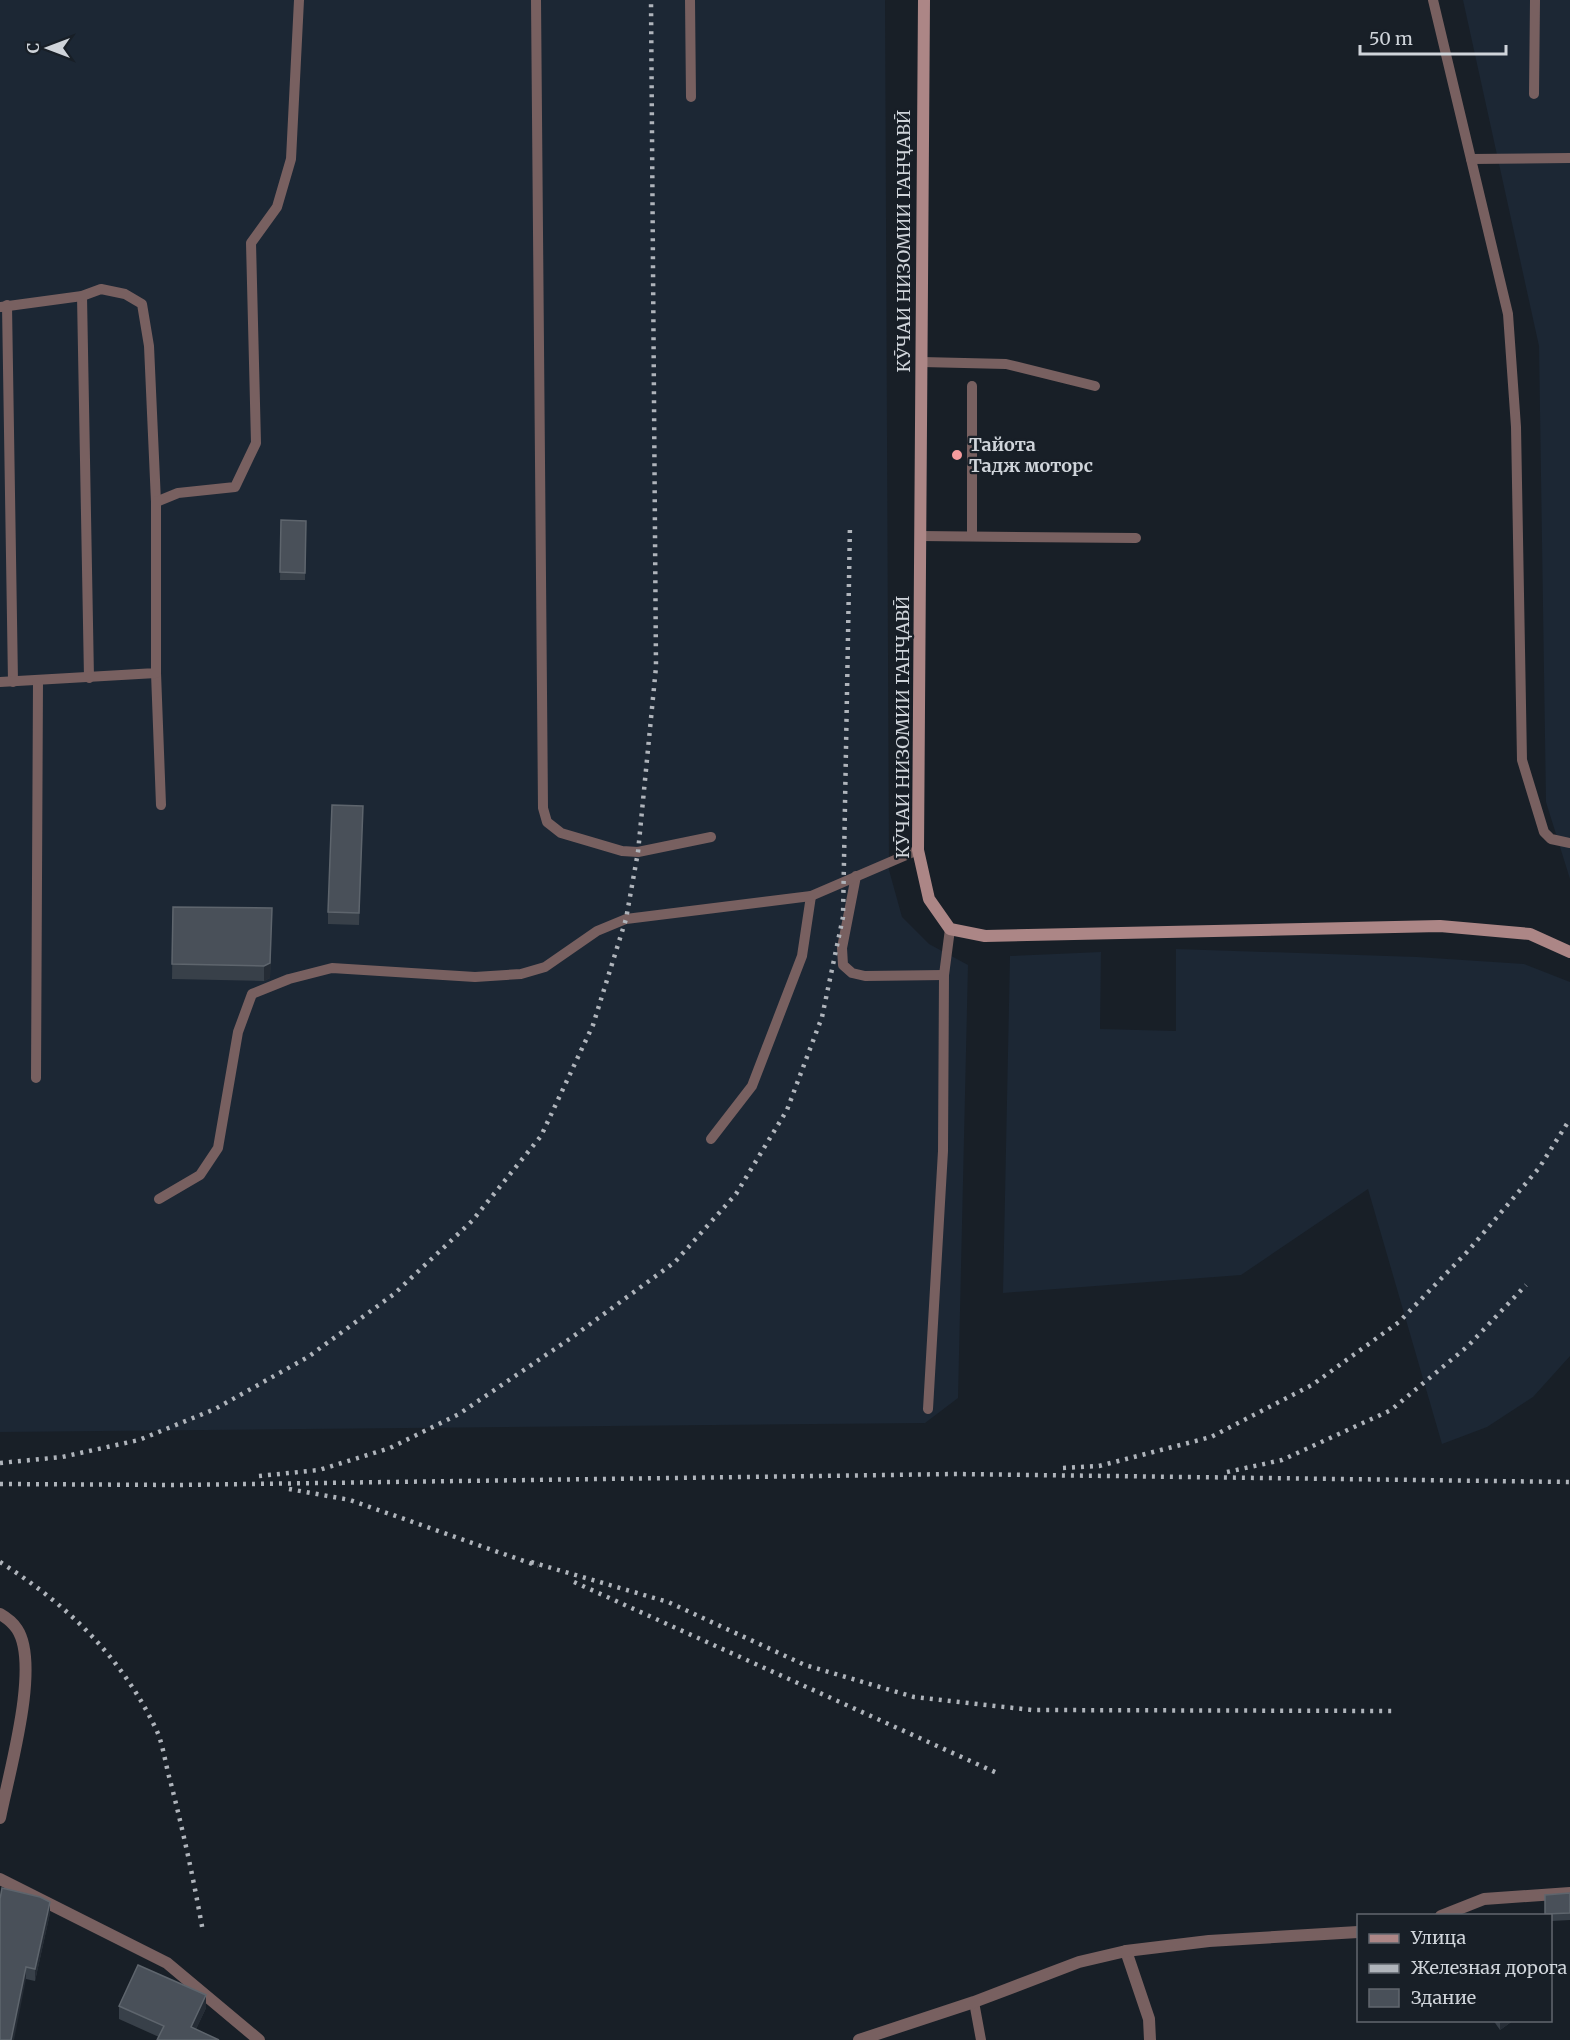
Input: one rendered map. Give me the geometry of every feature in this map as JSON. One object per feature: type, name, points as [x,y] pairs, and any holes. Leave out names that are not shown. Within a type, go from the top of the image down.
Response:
[{"type":"main road","name":"КӮЧАИ НИЗОМИИ ГАНҶАВӢ","points":[[924,0],[918,850],[929,898],[950,929]]},
{"type":"main road","points":[[950,929],[985,936],[1440,926],[1530,934],[1570,952]]},
{"type":"street","points":[[0,1614],[19,1631],[25,1654],[26,1686],[0,1818]]},
{"type":"street","points":[[0,1879],[167,1963],[259,2040]]},
{"type":"street","points":[[1446,1914],[1484,1899],[1570,1893]]},
{"type":"street","points":[[859,2040],[974,2002],[1079,1962],[1126,1951],[1209,1941],[1357,1932]]},
{"type":"street","points":[[1126,1951],[1149,2019],[1150,2040]]},
{"type":"lane","points":[[156,501],[178,494],[236,487],[256,443],[251,243],[277,207],[291,159],[299,0]]},
{"type":"lane","points":[[536,0],[543,808],[547,822],[561,833],[622,850],[638,852],[711,837]]},
{"type":"lane","points":[[690,0],[691,97]]},
{"type":"lane","points":[[1433,0],[1508,314],[1516,427],[1522,760],[1544,832],[1551,839],[1570,843]]},
{"type":"lane","points":[[1534,94],[1535,0]]},
{"type":"lane","points":[[1471,159],[1570,158]]},
{"type":"lane","points":[[13,682],[4,306],[82,296],[101,289],[125,294],[141,304],[149,346],[156,501],[156,673],[161,805]]},
{"type":"lane","points":[[82,296],[89,678]]},
{"type":"lane","points":[[922,362],[1006,364],[1095,386]]},
{"type":"lane","points":[[972,386],[972,536]]},
{"type":"lane","points":[[920,536],[1136,538]]},
{"type":"lane","points":[[0,682],[156,673]]},
{"type":"lane","points":[[36,1078],[38,681]]},
{"type":"lane","points":[[159,1199],[200,1175],[218,1148],[238,1032],[252,994],[289,979],[332,968],[475,977],[521,974],[545,967],[597,931],[626,919],[811,896],[918,850]]},
{"type":"lane","points":[[856,876],[842,948],[843,965],[852,973],[865,976],[945,975]]},
{"type":"lane","points":[[711,1139],[752,1086],[802,956],[811,896]]},
{"type":"lane","points":[[928,1409],[943,1150],[945,975],[950,929]]},
{"type":"lane","points":[[974,2002],[981,2040]]},
{"type":"shaded area","points":[[0,0],[885,0],[889,870],[902,917],[929,944],[968,965],[958,1398],[925,1423],[0,1432]]},
{"type":"shaded area","points":[[1463,0],[1570,0],[1570,879],[1546,802],[1539,346]]},
{"type":"shaded area","points":[[1176,949],[1417,957],[1524,964],[1570,982],[1570,1356],[1533,1397],[1487,1427],[1442,1444],[1368,1189],[1241,1275],[1003,1293],[1010,956],[1101,952],[1100,1029],[1176,1031]]},
{"type":"building","points":[[281,520],[306,521],[305,573],[280,572]]},
{"type":"building","points":[[332,805],[363,806],[359,913],[328,912]]},
{"type":"building","points":[[173,907],[272,908],[270,963],[264,966],[172,964]]},
{"type":"building","points":[[2,1888],[40,1897],[50,1902],[35,1969],[26,1967],[11,2040],[0,2040],[0,1899]]},
{"type":"building","points":[[1570,1893],[1570,1913],[1545,1914],[1545,1895]]},
{"type":"building","points":[[138,1965],[206,1995],[191,2027],[219,2040],[157,2040],[164,2026],[119,2006]]},
{"type":"railway","points":[[0,1463],[62,1457],[139,1440],[215,1409],[308,1357],[394,1294],[472,1221],[541,1136],[593,1025],[626,919],[638,852],[656,667],[651,0]]},
{"type":"railway","points":[[259,1476],[319,1470],[390,1448],[459,1414],[571,1338],[675,1262],[736,1194],[787,1110],[822,1017],[843,917],[850,524]]},
{"type":"railway","points":[[1063,1468],[1099,1466],[1211,1437],[1312,1385],[1399,1322],[1468,1251],[1539,1168],[1570,1119]]},
{"type":"railway","points":[[1227,1472],[1282,1460],[1391,1410],[1468,1346],[1526,1285]]},
{"type":"railway","points":[[0,1484],[177,1485],[956,1474],[1570,1482]]},
{"type":"railway","points":[[289,1489],[350,1500],[538,1566]]},
{"type":"railway","points":[[0,1562],[47,1595],[89,1633],[108,1654],[141,1701],[158,1733],[162,1746],[203,1932]]},
{"type":"railway","points":[[531,1562],[668,1602],[805,1665],[914,1697],[1032,1710],[1395,1711]]},
{"type":"railway","points":[[574,1582],[997,1773]]},
{"type":"place","name":"Тайота Тадж моторс","points":[[957,455]]}]
